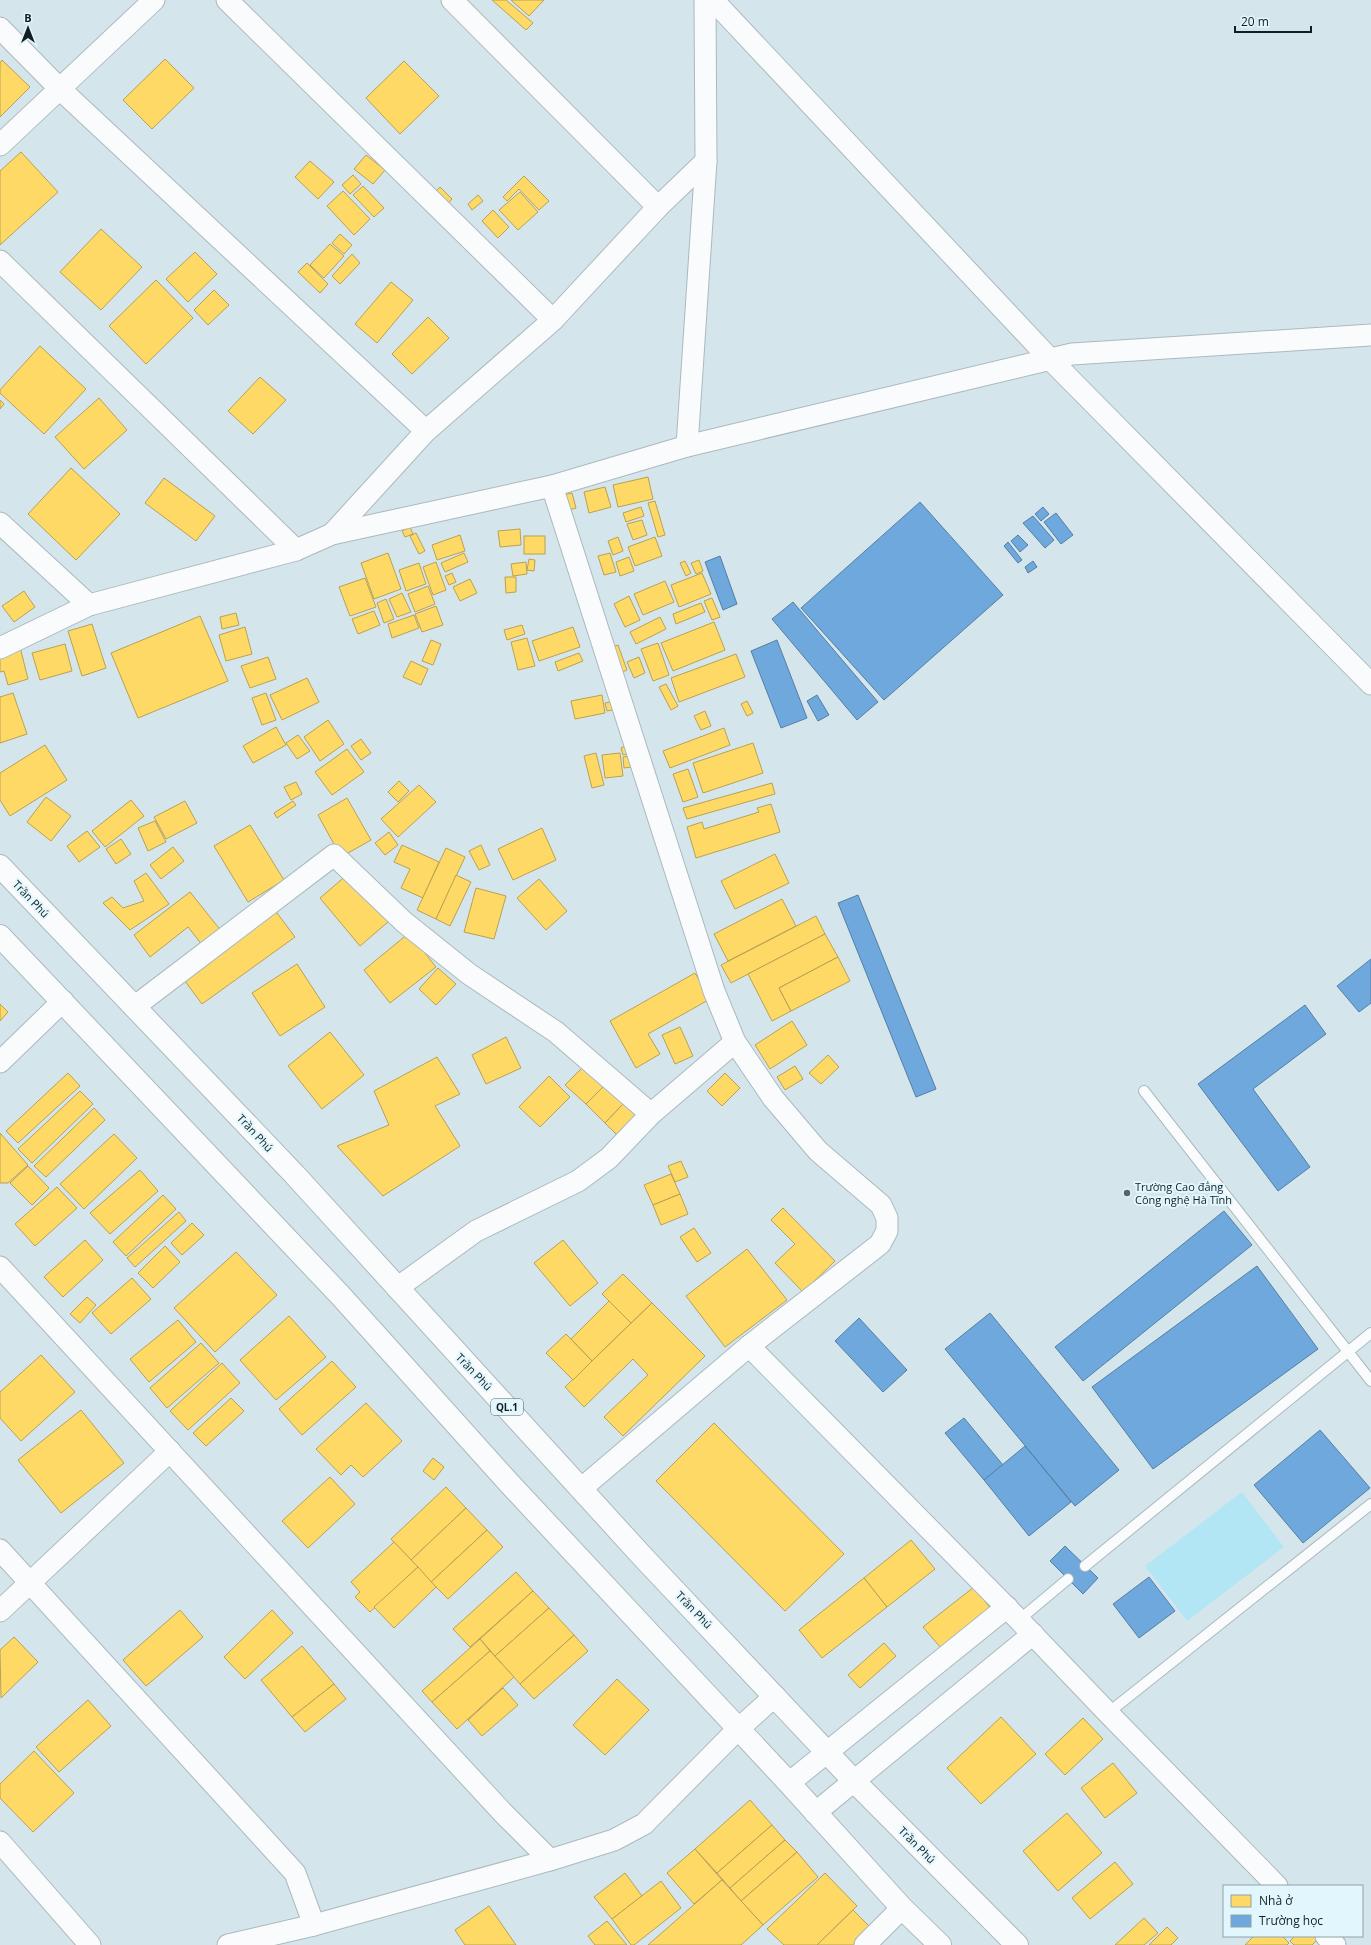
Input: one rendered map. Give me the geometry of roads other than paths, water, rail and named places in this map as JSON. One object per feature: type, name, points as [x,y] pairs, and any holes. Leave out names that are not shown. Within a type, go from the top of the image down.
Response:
[{"type":"main road","name":"Trần Phú","points":[[0,866],[295,1175],[582,1488],[642,1556],[854,1781],[1017,1945]]},
{"type":"main road","points":[[0,936],[340,1295],[509,1483],[789,1783],[902,1908],[940,1945]]},
{"type":"street","points":[[0,145],[154,0]]},
{"type":"street","points":[[227,0],[553,320]]},
{"type":"street","points":[[452,0],[658,207]]},
{"type":"street","points":[[688,446],[706,160],[705,0]]},
{"type":"street","points":[[713,0],[1050,359],[1371,684]]},
{"type":"street","points":[[0,28],[60,89],[426,431]]},
{"type":"street","points":[[332,534],[426,431],[553,320],[658,207],[706,160]]},
{"type":"street","points":[[0,261],[296,550]]},
{"type":"street","points":[[0,648],[89,605],[296,550],[332,534],[552,486],[688,446],[1050,359],[1072,354],[1371,335]]},
{"type":"street","points":[[552,486],[709,976],[735,1042],[774,1098],[818,1150],[881,1205],[887,1218],[887,1230],[880,1244],[750,1346],[582,1488]]},
{"type":"street","points":[[0,523],[89,605]]},
{"type":"street","points":[[134,1007],[334,855],[404,922],[469,974],[556,1032],[652,1114]]},
{"type":"street","points":[[0,1062],[63,1001]]},
{"type":"street","points":[[397,1288],[476,1231],[578,1181],[609,1158],[652,1114],[735,1042]]},
{"type":"street","points":[[0,1267],[503,1814],[550,1860]]},
{"type":"street","points":[[750,1346],[1020,1620],[1108,1713],[1276,1885]]},
{"type":"street","points":[[0,1611],[31,1584],[170,1451]]},
{"type":"street","points":[[0,1550],[295,1873],[314,1925]]},
{"type":"street","points":[[789,1783],[827,1752],[1020,1620]]},
{"type":"street","points":[[815,1813],[854,1781],[1020,1620]]},
{"type":"street","points":[[228,1945],[314,1925],[550,1860],[614,1840],[644,1824],[738,1730],[775,1696]]},
{"type":"street","points":[[0,1842],[90,1945]]},
{"type":"street","points":[[864,1945],[902,1908]]},
{"type":"street","points":[[1327,1937],[1335,1945]]},
{"type":"lane","points":[[1144,1091],[1371,1381]]},
{"type":"lane","points":[[1085,1566],[1371,1333]]},
{"type":"lane","points":[[1108,1713],[1371,1504]]},
{"type":"lane","points":[[1020,1620],[1068,1579]]},
{"type":"place","name":"Trường Cao đẳng Công nghệ Hà Tĩnh","points":[[1127,1193]]}]
